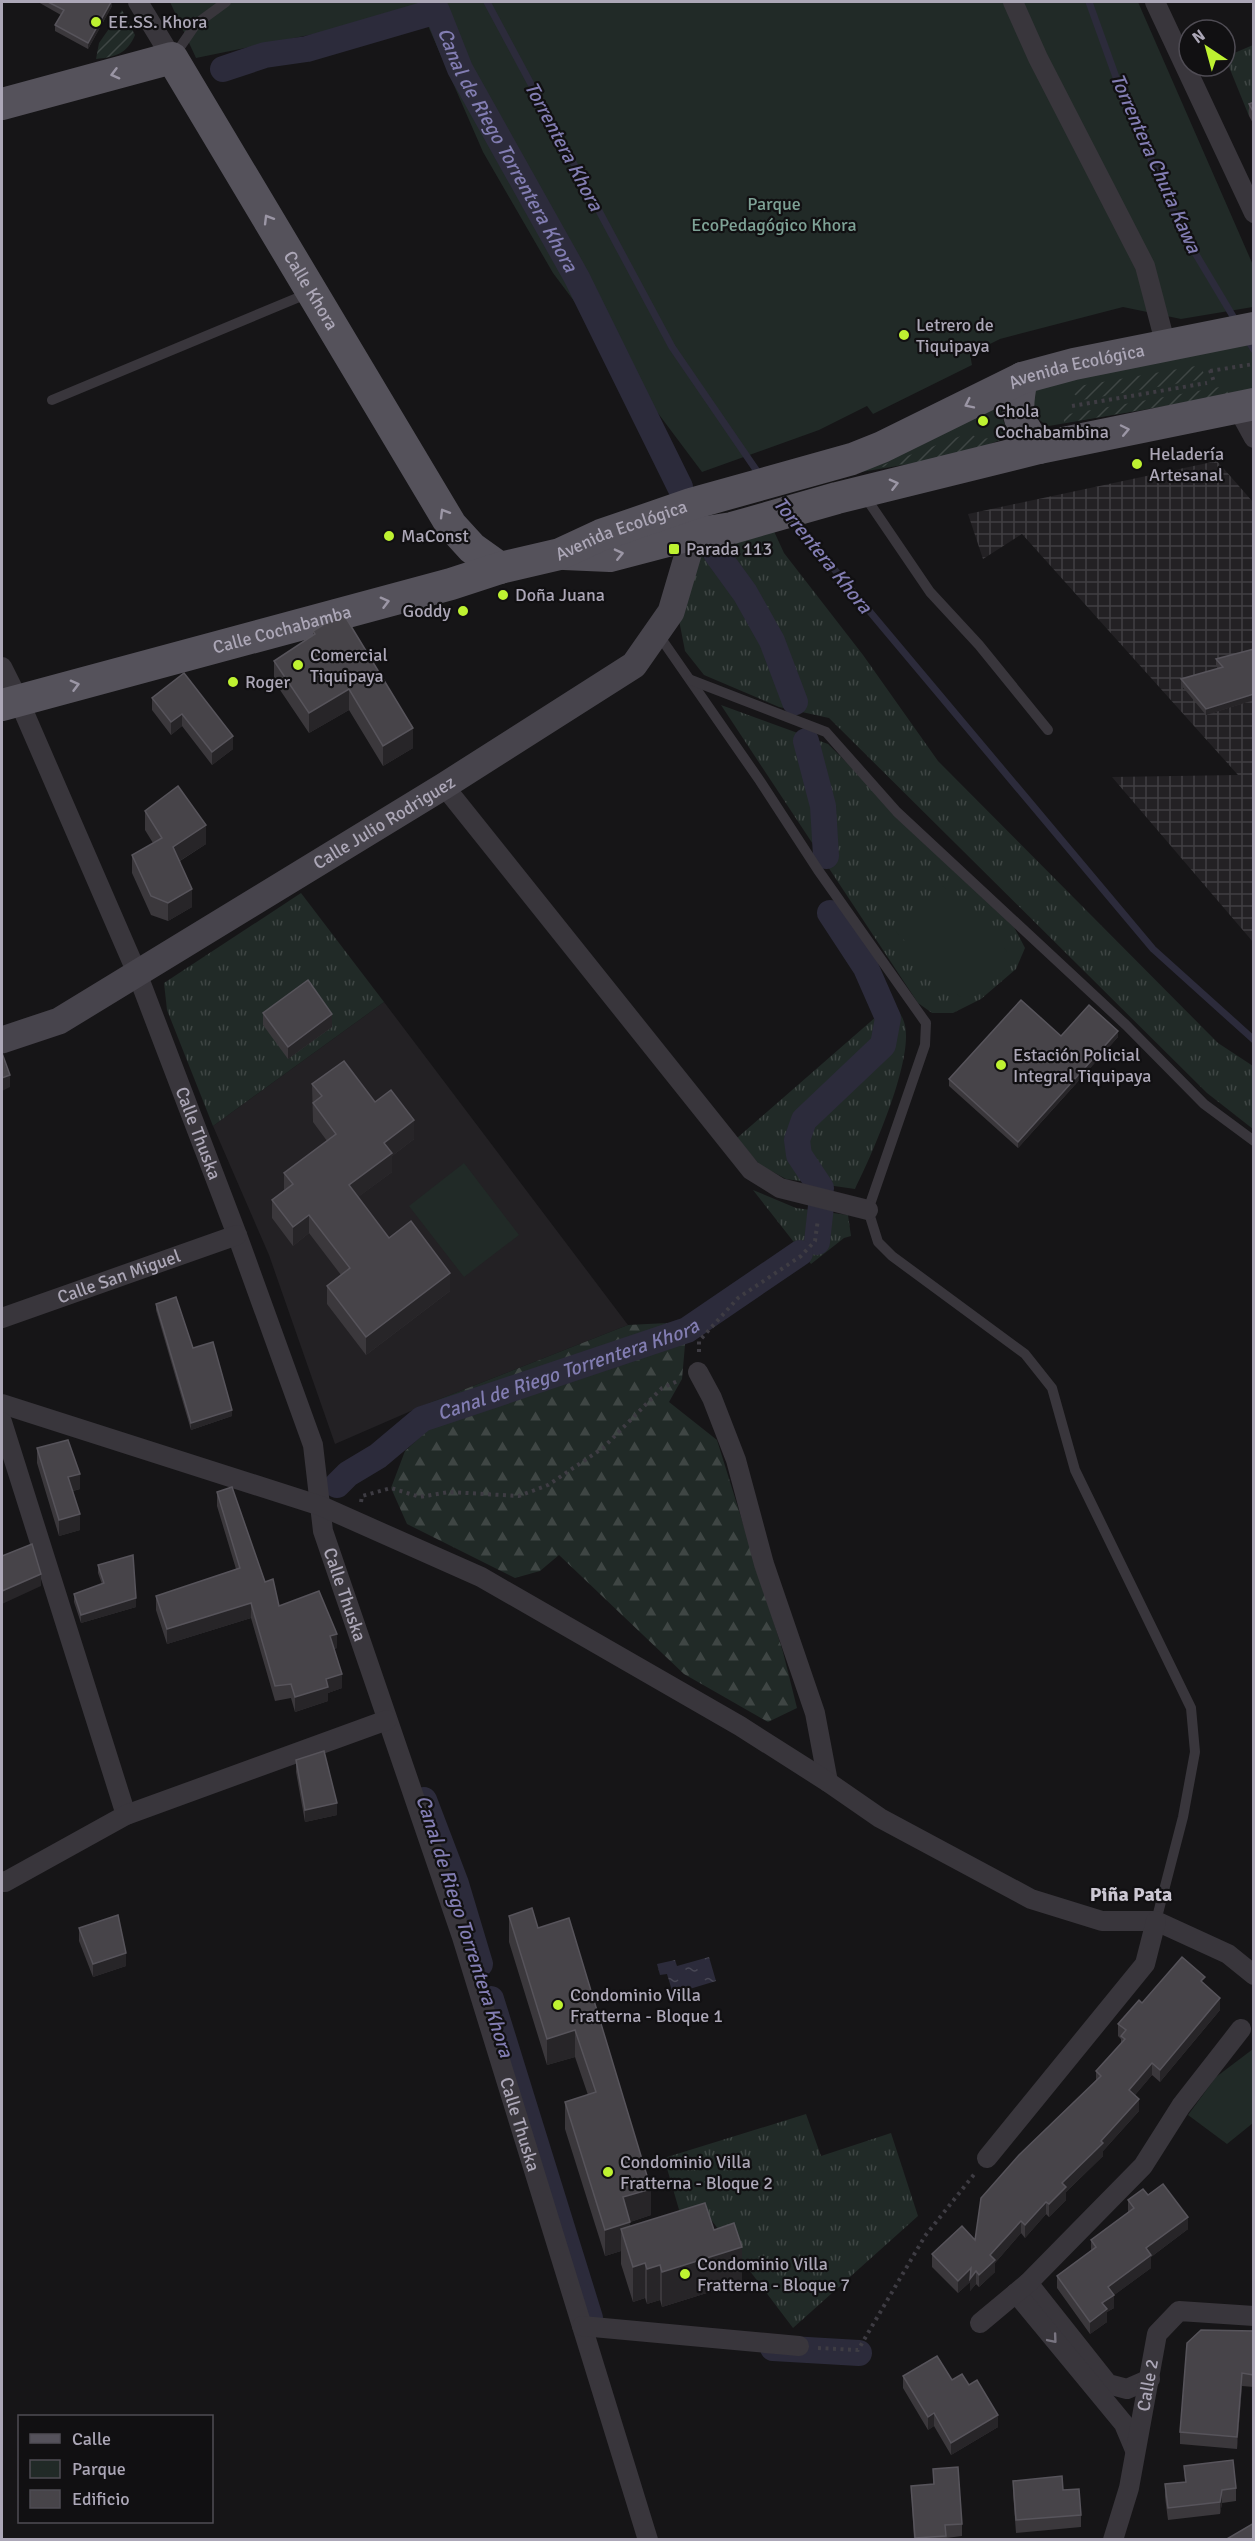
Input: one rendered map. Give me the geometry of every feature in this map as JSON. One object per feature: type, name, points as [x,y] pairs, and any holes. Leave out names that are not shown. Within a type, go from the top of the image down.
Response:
[{"type":"main road","points":[[2,104],[172,58]]},
{"type":"main road","name":"Calle Khora","points":[[172,58],[451,525],[472,548],[500,568]]},
{"type":"main road","name":"Avenida Ecológica","points":[[560,554],[601,535],[882,447],[1022,378],[1074,364],[1166,345],[1208,351],[1254,328]]},
{"type":"main road","points":[[1022,378],[1016,406],[1018,418],[1023,429],[1039,448]]},
{"type":"main road","name":"Avenida Ecológica","points":[[560,554],[610,556],[1039,448],[1241,400]]},
{"type":"main road","points":[[694,534],[731,494]]},
{"type":"main road","name":"Calle Julio Rodriguez","points":[[2,1040],[59,1021],[444,786],[634,665],[658,634],[670,612],[694,534]]},
{"type":"main road","name":"Calle Cochabamba","points":[[10,703],[451,584],[500,568],[560,554]]},
{"type":"street","name":"Calle Khora","points":[[138,2],[172,58]]},
{"type":"street","points":[[1013,2],[1038,58],[1145,266],[1166,345]]},
{"type":"street","points":[[1155,2],[1254,213]]},
{"type":"street","points":[[1241,400],[1254,438]]},
{"type":"street","name":"Calle Thuska","points":[[2,667],[10,703],[137,974],[237,1235],[313,1445],[323,1532],[462,1937],[648,2540]]},
{"type":"street","points":[[444,786],[751,1170],[780,1188],[868,1210]]},
{"type":"street","name":"Calle San Miguel","points":[[2,1318],[237,1235]]},
{"type":"street","points":[[698,1372],[736,1461],[764,1564],[815,1713],[828,1782]]},
{"type":"street","points":[[2,1404],[321,1506],[358,1520],[481,1577],[719,1714],[828,1782],[880,1818],[1031,1899],[1102,1921],[1156,1921],[1228,1954],[1254,1975]]},
{"type":"street","points":[[2,1422],[126,1815]]},
{"type":"street","points":[[2,1881],[5,1882],[126,1815],[387,1720]]},
{"type":"street","points":[[987,2157],[1145,1964],[1156,1921]]},
{"type":"street","points":[[980,2324],[1022,2288],[1143,2166],[1181,2106],[1240,2029]]},
{"type":"street","points":[[1022,2288],[1108,2384],[1127,2389],[1150,2379]]},
{"type":"street","points":[[1022,2288],[1124,2424],[1136,2452]]},
{"type":"street","name":"Calle 2","points":[[1113,2540],[1129,2488],[1157,2334],[1179,2311],[1254,2316]]},
{"type":"street","points":[[582,2326],[799,2346]]},
{"type":"lane","points":[[172,58],[196,24],[226,2]]},
{"type":"lane","points":[[52,400],[312,291]]},
{"type":"lane","points":[[850,495],[930,592],[979,645],[1048,730]]},
{"type":"lane","points":[[658,634],[818,870],[926,1023],[925,1045],[868,1210],[878,1242],[892,1256],[1025,1354],[1052,1388],[1075,1470],[1191,1708],[1195,1752],[1183,1817],[1156,1921]]},
{"type":"lane","points":[[691,680],[826,732],[897,812],[1126,1025],[1204,1104],[1254,1141]]},
{"type":"path","points":[[1208,351],[1210,371],[1214,382],[1241,400]]},
{"type":"path","points":[[1210,371],[1254,364]]},
{"type":"path","points":[[1070,395],[1072,408],[1214,382]]},
{"type":"path","points":[[358,1520],[362,1496],[380,1490],[391,1488],[420,1497],[449,1492],[519,1496],[548,1485],[603,1448],[662,1388],[698,1372],[699,1341],[718,1317],[738,1298],[801,1256],[815,1241],[819,1214],[817,1196]]},
{"type":"path","points":[[799,2346],[858,2350],[925,2236],[987,2157]]},
{"type":"shaded area","points":[[1217,461],[1253,502],[1253,942],[1112,777],[1238,775],[1022,534],[983,559],[968,514]]},
{"type":"shaded area","points":[[384,1002],[628,1325],[427,1404],[335,1444],[269,1255],[213,1126]]},
{"type":"green space","name":"Parque EcoPedagógico Khora","points":[[170,2],[1138,2],[1253,265],[1253,307],[1181,319],[1123,307],[1000,339],[970,354],[972,365],[873,414],[867,406],[819,430],[702,472],[553,273],[483,152],[422,12],[196,58]]},
{"type":"green space","points":[[122,10],[135,35],[132,41],[120,53],[96,59],[99,43]]},
{"type":"green space","points":[[1253,45],[1253,114],[1249,116],[1234,78],[1237,78],[1237,52]]},
{"type":"green space","points":[[1253,336],[1253,391],[1049,426],[1039,419],[1034,410],[1032,387]]},
{"type":"green space","points":[[1196,366],[1202,369],[1204,374],[1198,380],[1082,400],[1074,394],[1079,386]]},
{"type":"green space","points":[[1220,387],[1226,389],[1229,395],[1064,423],[1064,417],[1069,414]]},
{"type":"green space","points":[[999,402],[1004,423],[1013,435],[958,456],[837,476]]},
{"type":"green space","points":[[1004,423],[1013,435],[958,456],[875,468],[969,433],[979,439],[991,438]]},
{"type":"green space","points":[[772,527],[784,553],[863,655],[938,761],[1218,1043],[1253,1066],[1253,1129],[1207,1093],[829,718],[779,707],[704,675],[685,651],[679,620],[700,544]]},
{"type":"green space","points":[[721,705],[828,744],[1014,927],[1025,948],[1016,969],[981,999],[953,1013],[932,1013],[918,1003]]},
{"type":"green space","points":[[943,886],[1007,951],[960,997],[896,932]]},
{"type":"green space","points":[[301,893],[384,1002],[213,1126],[167,1010],[164,983]]},
{"type":"green space","points":[[893,1002],[904,1022],[906,1038],[904,1058],[881,1131],[855,1189],[786,1179],[760,1165],[737,1138]]},
{"type":"green space","points":[[464,1163],[519,1235],[464,1277],[409,1206]]},
{"type":"green space","points":[[753,1190],[796,1208],[848,1215],[851,1236],[844,1238],[811,1264]]},
{"type":"green space","points":[[687,1322],[682,1379],[669,1402],[717,1440],[783,1652],[797,1708],[768,1722],[684,1674],[559,1555],[540,1571],[515,1578],[407,1524],[391,1488],[405,1451],[430,1428],[427,1404],[628,1325]]},
{"type":"green space","points":[[1253,2049],[1253,2123],[1227,2144],[1188,2115],[1216,2077]]},
{"type":"green space","points":[[806,2114],[821,2156],[891,2133],[918,2216],[793,2328],[706,2213],[682,2220],[664,2158]]},
{"type":"water","points":[[709,1957],[716,1981],[673,1994],[667,1974],[660,1975],[657,1964],[675,1960],[677,1966]]},
{"type":"building","points":[[48,2],[111,2],[88,43],[55,25],[64,10]]},
{"type":"building","points":[[1254,102],[1254,113],[1249,104]]},
{"type":"building","points":[[343,613],[413,728],[383,746],[349,689],[309,713],[274,661],[315,634],[313,631]]},
{"type":"building","points":[[1254,649],[1254,694],[1206,709],[1181,679],[1223,667],[1216,659]]},
{"type":"building","points":[[184,673],[233,736],[212,752],[182,714],[171,722],[152,698]]},
{"type":"building","points":[[178,786],[206,825],[173,847],[192,889],[168,903],[151,896],[132,855],[162,838],[145,811]]},
{"type":"building","points":[[308,980],[332,1014],[288,1047],[263,1013]]},
{"type":"building","points":[[1021,1000],[1061,1036],[1089,1005],[1118,1031],[1018,1142],[949,1079]]},
{"type":"building","points":[[2,1053],[10,1075],[2,1078]]},
{"type":"building","points":[[344,1061],[375,1102],[391,1090],[414,1120],[384,1143],[392,1153],[349,1185],[389,1238],[411,1221],[450,1273],[366,1337],[327,1286],[350,1268],[309,1215],[293,1227],[272,1200],[293,1184],[284,1173],[336,1134],[313,1103],[322,1096],[312,1084]]},
{"type":"building","points":[[176,1297],[193,1348],[213,1342],[232,1410],[191,1423],[156,1304]]},
{"type":"building","points":[[68,1440],[80,1474],[68,1477],[80,1514],[59,1520],[37,1448]]},
{"type":"building","points":[[232,1487],[265,1582],[273,1579],[279,1606],[319,1591],[337,1634],[330,1636],[342,1674],[326,1679],[328,1687],[295,1697],[291,1684],[275,1686],[251,1603],[167,1629],[156,1596],[240,1568],[217,1492]]},
{"type":"building","points":[[32,1544],[41,1574],[2,1591],[2,1556]]},
{"type":"building","points":[[133,1555],[136,1598],[81,1615],[74,1594],[104,1583],[98,1565]]},
{"type":"building","points":[[324,1751],[337,1803],[305,1810],[296,1760]]},
{"type":"building","points":[[532,1908],[538,1928],[569,1918],[651,2189],[623,2197],[630,2222],[605,2230],[565,2102],[596,2092],[575,2030],[547,2039],[509,1916]]},
{"type":"building","points":[[118,1915],[126,1953],[93,1964],[79,1928]]},
{"type":"building","points":[[1182,1957],[1205,1977],[1201,1981],[1220,1998],[1160,2070],[1152,2063],[1129,2090],[1139,2099],[1101,2141],[1103,2143],[1062,2183],[1066,2187],[1049,2204],[1046,2202],[1025,2225],[1021,2221],[990,2255],[995,2260],[979,2275],[976,2271],[970,2279],[971,2268],[958,2281],[932,2254],[962,2226],[975,2240],[981,2198],[1019,2155],[1101,2076],[1096,2071],[1125,2039],[1121,2036],[1126,2030],[1118,2024],[1139,2000],[1142,2003]]},
{"type":"building","points":[[1163,2184],[1188,2217],[1146,2248],[1151,2255],[1108,2287],[1114,2295],[1102,2303],[1107,2309],[1090,2322],[1057,2276],[1096,2247],[1091,2240],[1134,2208],[1128,2200],[1143,2189],[1148,2195]]},
{"type":"building","points":[[705,2203],[714,2230],[734,2223],[742,2247],[662,2272],[660,2265],[647,2269],[645,2263],[633,2267],[621,2229]]},
{"type":"building","points":[[1201,2330],[1254,2331],[1254,2375],[1242,2373],[1237,2437],[1180,2432],[1187,2343]]},
{"type":"building","points":[[937,2356],[952,2380],[962,2374],[969,2385],[977,2380],[998,2415],[951,2443],[934,2413],[928,2417],[903,2376]]},
{"type":"building","points":[[1233,2460],[1236,2488],[1222,2490],[1220,2502],[1168,2508],[1165,2484],[1186,2482],[1184,2466]]},
{"type":"building","points":[[958,2467],[962,2524],[945,2525],[946,2536],[915,2538],[911,2486],[934,2484],[933,2469]]},
{"type":"building","points":[[1062,2476],[1063,2490],[1079,2489],[1081,2515],[1016,2520],[1013,2481]]},
{"type":"building","points":[[1254,2523],[1254,2540],[1225,2540]]},
{"type":"waterway","name":"Torrentera Khora","points":[[487,2],[672,347],[761,477]]},
{"type":"waterway","name":"Torrentera Chuta Kawa","points":[[1089,2],[1121,91],[1185,236],[1237,323]]},
{"type":"waterway","name":"Canal de Riego Torrentera Khora","points":[[223,69],[265,55],[307,49],[437,11],[460,69],[577,278],[680,487]]},
{"type":"waterway","name":"Torrentera Chuta Kawa","points":[[1246,337],[1254,350]]},
{"type":"waterway","name":"Torrentera Khora","points":[[792,519],[1153,949],[1254,1040]]},
{"type":"waterway","name":"Canal de Riego Torrentera Khora","points":[[716,553],[745,593],[772,641],[795,702]]},
{"type":"waterway","name":"Canal de Riego Torrentera Khora","points":[[806,741],[823,806],[826,856]]},
{"type":"waterway","name":"Canal de Riego Torrentera Khora","points":[[821,1188],[799,1155],[797,1140],[804,1120],[883,1045],[888,1018],[866,968],[830,913]]},
{"type":"waterway","name":"Canal de Riego Torrentera Khora","points":[[817,1242],[821,1206]]},
{"type":"waterway","name":"Canal de Riego Torrentera Khora","points":[[337,1485],[348,1474],[378,1456],[422,1419],[687,1330],[800,1253]]},
{"type":"waterway","name":"Canal de Riego Torrentera Khora","points":[[424,1800],[456,1884],[480,1964]]},
{"type":"waterway","name":"Canal de Riego Torrentera Khora","points":[[491,1999],[590,2318]]},
{"type":"waterway","name":"Canal de Riego Torrentera Khora","points":[[773,2348],[859,2353]]},
{"type":"place","name":"EE.SS. Khora","points":[[96,22]]},
{"type":"place","name":"Letrero de Tiquipaya","points":[[904,335]]},
{"type":"place","name":"Chola Cochabambina","points":[[983,421]]},
{"type":"place","name":"Heladería Artesanal","points":[[1137,464]]},
{"type":"place","name":"MaConst","points":[[389,536]]},
{"type":"place","name":"Parada 113","points":[[674,549]]},
{"type":"place","name":"Doña Juana","points":[[503,595]]},
{"type":"place","name":"Goddy","points":[[463,611]]},
{"type":"place","name":"Comercial Tiquipaya","points":[[298,665]]},
{"type":"place","name":"Roger","points":[[233,682]]},
{"type":"place","name":"Estación Policial Integral Tiquipaya","points":[[1001,1065]]},
{"type":"place","name":"Condominio Villa Fratterna - Bloque 1","points":[[558,2005]]},
{"type":"place","name":"Condominio Villa Fratterna - Bloque 2","points":[[608,2172]]},
{"type":"place","name":"Condominio Villa Fratterna - Bloque 7","points":[[685,2274]]},
{"type":"district","name":"Piña Pata","points":[[1131,1894]]}]
